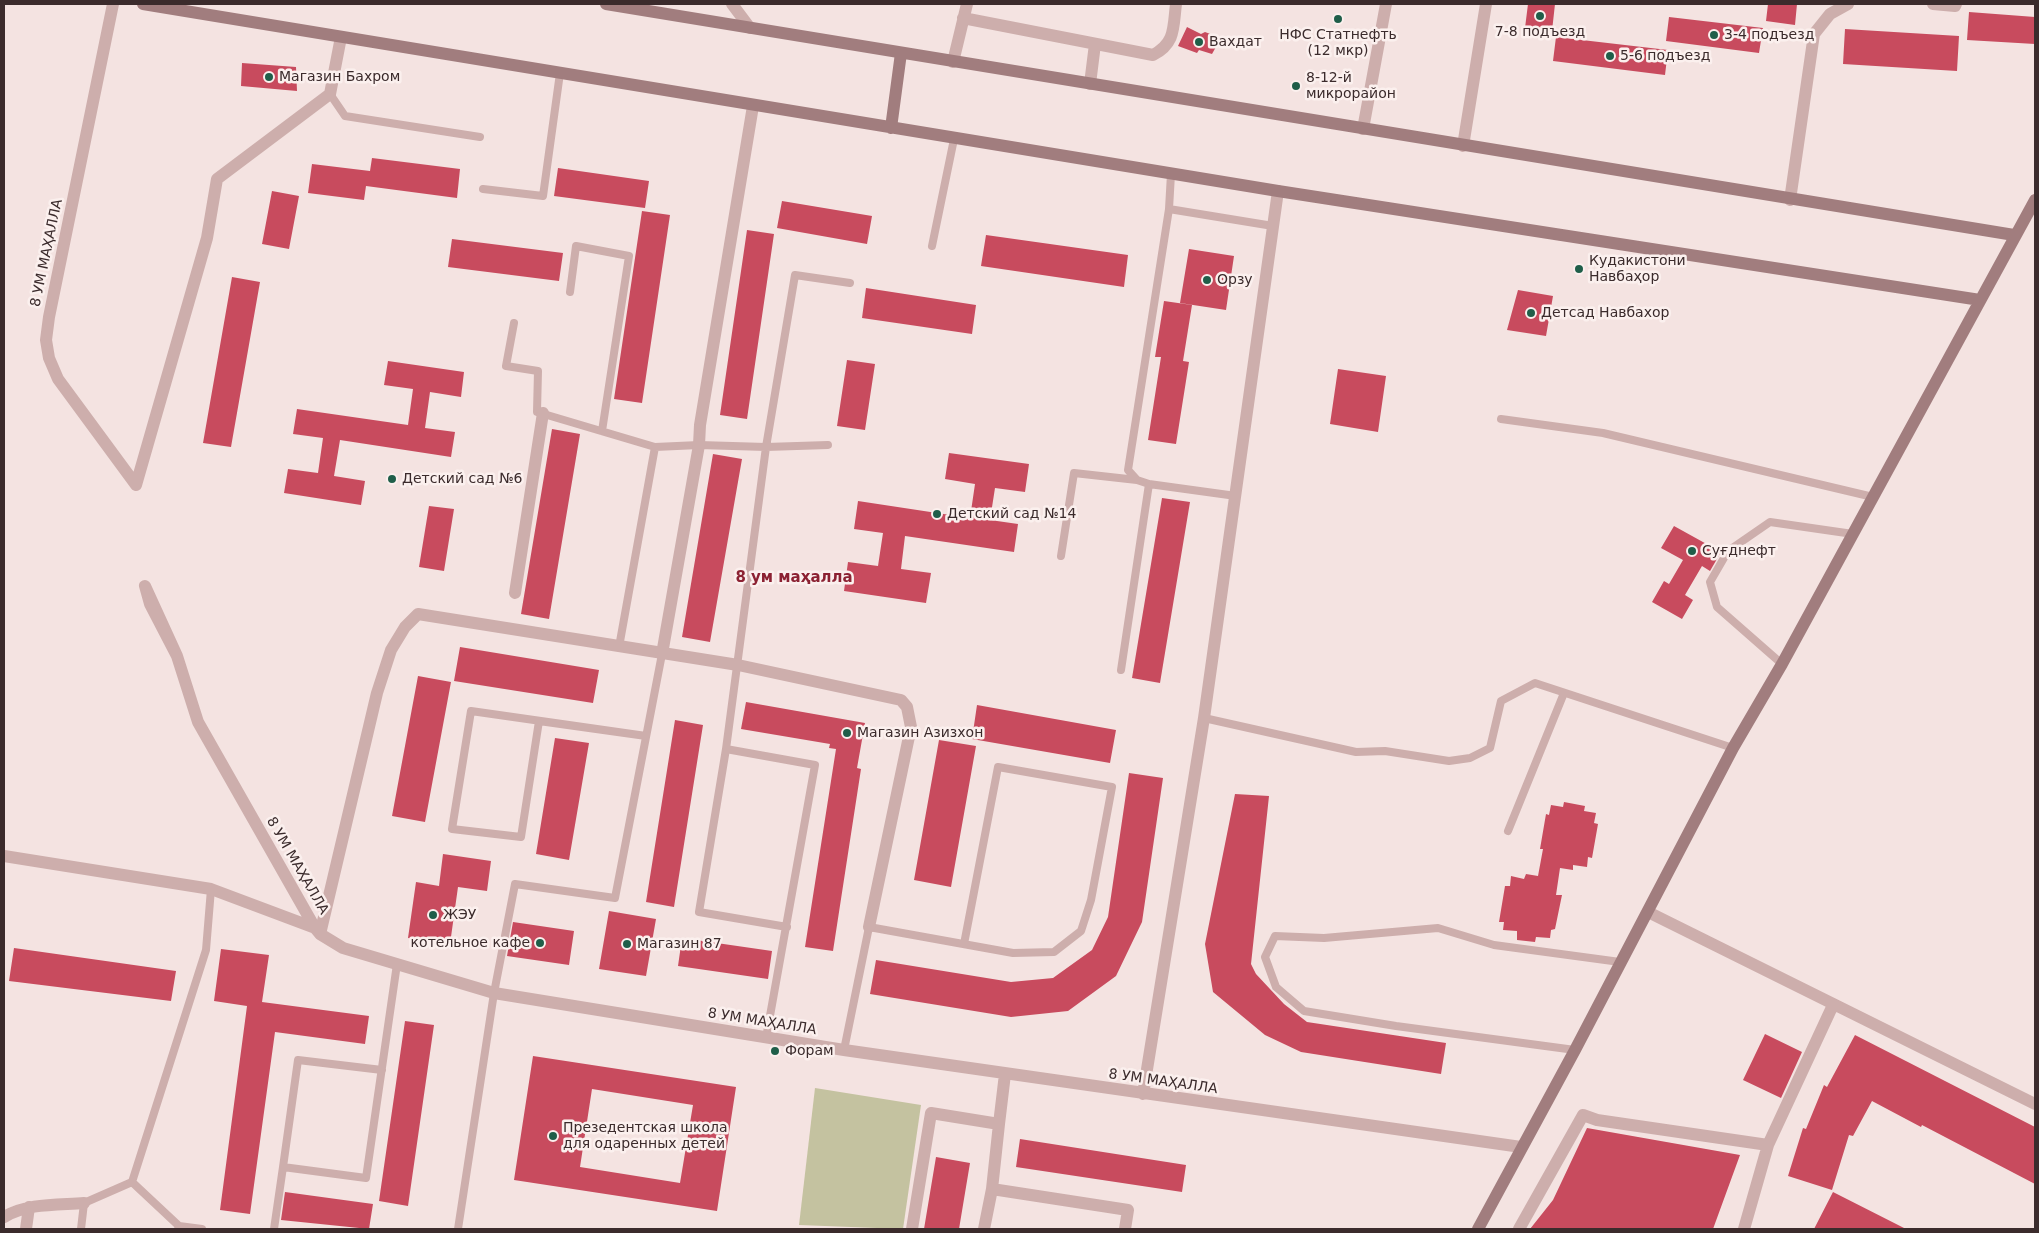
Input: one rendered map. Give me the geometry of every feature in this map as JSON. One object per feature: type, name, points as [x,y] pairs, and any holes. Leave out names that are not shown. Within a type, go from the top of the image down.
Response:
[{"type":"street","name":"8 УМ МАҲАЛЛА","points":[[113,4],[49,317],[46,340],[49,358],[58,379],[136,485],[207,238],[217,179],[330,94]]},
{"type":"street","points":[[144,4],[1172,174],[1980,300]]},
{"type":"street","points":[[606,4],[2014,236]]},
{"type":"street","points":[[732,4],[750,28]]},
{"type":"street","points":[[953,62],[967,4]]},
{"type":"street","points":[[963,18],[1153,55],[1164,49],[1172,37],[1176,4]]},
{"type":"street","points":[[1363,129],[1386,4]]},
{"type":"street","points":[[1463,146],[1486,4]]},
{"type":"street","points":[[1790,200],[1814,34],[1830,14],[1848,4]]},
{"type":"street","points":[[1933,4],[1955,6],[1956,4]]},
{"type":"street","points":[[330,94],[342,37]]},
{"type":"street","points":[[1090,84],[1095,44]]},
{"type":"street","points":[[891,128],[901,53]]},
{"type":"street","points":[[662,654],[753,106]]},
{"type":"street","points":[[1143,1094],[1204,718],[1278,191]]},
{"type":"street","points":[[1478,1229],[1520,1147],[1575,1050],[1733,748],[1782,664],[2035,200]]},
{"type":"street","points":[[515,593],[543,413]]},
{"type":"street","points":[[4,856],[211,889],[317,931],[377,693],[391,650],[405,627],[418,614],[510,626],[619,647],[738,665],[902,700],[907,707],[911,727],[869,927]]},
{"type":"street","name":"8 УМ МАҲАЛЛА","points":[[177,656],[198,722],[317,931],[343,948],[494,993],[844,1050],[1520,1147]]},
{"type":"street","points":[[1648,912],[2035,1104]]},
{"type":"street","points":[[1744,1229],[1768,1145],[1833,1005]]},
{"type":"street","points":[[984,1229],[992,1189],[1005,1074]]},
{"type":"street","points":[[912,1229],[931,1113],[999,1124]]},
{"type":"street","points":[[1519,1229],[1583,1115],[1597,1120],[1768,1145]]},
{"type":"street","points":[[992,1189],[1128,1210],[1125,1229]]},
{"type":"street","points":[[4,1217],[16,1210],[28,1208],[84,1204]]},
{"type":"street","points":[[26,1229],[28,1208]]},
{"type":"lane","points":[[483,189],[543,196],[560,73]]},
{"type":"lane","points":[[330,94],[345,116],[480,137]]},
{"type":"lane","points":[[932,246],[954,138]]},
{"type":"lane","points":[[1137,480],[1128,470],[1169,210],[1172,174]]},
{"type":"lane","points":[[1169,210],[1273,226]]},
{"type":"lane","points":[[570,292],[576,246],[629,256],[602,431]]},
{"type":"lane","points":[[787,927],[699,912],[726,749],[766,447],[795,275],[850,283]]},
{"type":"lane","points":[[514,323],[506,366],[538,371],[537,412],[655,447],[698,445],[766,447],[828,445]]},
{"type":"lane","points":[[1501,419],[1603,432],[1873,497]]},
{"type":"lane","points":[[619,647],[655,447]]},
{"type":"lane","points":[[1061,556],[1074,473],[1137,480],[1150,484],[1236,496]]},
{"type":"lane","points":[[1121,670],[1150,484]]},
{"type":"lane","points":[[1782,664],[1718,607],[1710,582],[1728,551],[1770,522],[1853,534]]},
{"type":"lane","points":[[458,1229],[494,993],[515,884],[615,898],[662,654]]},
{"type":"lane","points":[[1204,718],[1356,752],[1385,751],[1449,761],[1470,758],[1490,748],[1501,701],[1534,683],[1733,748]]},
{"type":"lane","points":[[1508,831],[1564,693]]},
{"type":"lane","points":[[617,732],[470,711],[452,829],[521,837],[539,721],[617,732],[646,736]]},
{"type":"lane","points":[[726,749],[815,765],[766,1038]]},
{"type":"lane","points":[[844,1050],[869,927],[1013,953],[1054,952],[1081,931],[1091,900],[1112,787],[998,767],[964,944]]},
{"type":"lane","points":[[81,1229],[84,1204],[132,1182],[206,950],[211,889]]},
{"type":"lane","points":[[1575,1050],[1304,1011],[1276,987],[1265,957],[1268,946],[1275,936],[1324,938],[1438,928],[1494,944],[1620,962]]},
{"type":"lane","points":[[283,1167],[366,1178],[397,964]]},
{"type":"lane","points":[[274,1229],[298,1060],[382,1070]]},
{"type":"lane","points":[[132,1182],[178,1228],[202,1229]]},
{"type":"shaded area","points":[[815,1088],[921,1105],[903,1229],[799,1225]]},
{"type":"building","name":"7-8 подъезд","points":[[1528,4],[1555,4],[1552,31],[1525,28]]},
{"type":"building","points":[[1768,4],[1797,4],[1795,25],[1766,21]]},
{"type":"building","points":[[1969,12],[2035,17],[2035,44],[1967,40]]},
{"type":"building","name":"3-4 подъезд","points":[[1669,17],[1763,28],[1759,53],[1666,41]]},
{"type":"building","name":"Вахдат","points":[[1187,27],[1201,34],[1205,32],[1221,38],[1212,54],[1199,50],[1197,53],[1178,46]]},
{"type":"building","points":[[1845,29],[1959,36],[1957,71],[1843,64]]},
{"type":"building","name":"5-6 подъезд","points":[[1556,37],[1668,50],[1665,75],[1553,61]]},
{"type":"building","name":"Магазин Бахром","points":[[242,63],[296,67],[297,91],[241,86]]},
{"type":"building","points":[[372,158],[460,169],[457,198],[366,186],[364,200],[308,193],[312,164],[370,171]]},
{"type":"building","points":[[558,168],[649,181],[645,208],[554,196]]},
{"type":"building","points":[[272,191],[299,196],[289,249],[262,244]]},
{"type":"building","points":[[782,201],[872,216],[867,244],[777,228]]},
{"type":"building","points":[[642,211],[670,215],[642,403],[614,399]]},
{"type":"building","points":[[747,230],[774,234],[747,419],[720,415]]},
{"type":"building","points":[[986,235],[1128,255],[1124,287],[981,266]]},
{"type":"building","points":[[452,239],[563,253],[559,281],[448,267]]},
{"type":"building","name":"Орзу","points":[[1189,249],[1234,256],[1226,310],[1180,303]]},
{"type":"building","points":[[232,277],[260,282],[231,447],[203,443]]},
{"type":"building","points":[[866,288],[976,305],[972,334],[862,318]]},
{"type":"building","name":"Детсад Навбахор","points":[[1518,290],[1553,296],[1546,336],[1507,330]]},
{"type":"building","points":[[1164,301],[1192,305],[1183,361],[1189,362],[1176,444],[1148,440],[1161,357],[1155,357]]},
{"type":"building","points":[[847,360],[875,364],[865,430],[837,426]]},
{"type":"building","points":[[388,361],[464,372],[461,397],[430,392],[425,428],[455,432],[451,457],[340,440],[334,476],[365,481],[361,505],[284,493],[288,469],[318,473],[323,438],[293,434],[297,409],[408,425],[413,389],[384,385]]},
{"type":"building","points":[[1338,369],[1386,376],[1378,432],[1330,424]]},
{"type":"building","points":[[552,429],[580,434],[549,619],[521,614]]},
{"type":"building","points":[[949,453],[1029,464],[1025,492],[995,488],[990,520],[1018,524],[1014,552],[905,536],[901,569],[931,573],[926,603],[844,591],[848,562],[878,566],[883,533],[854,529],[858,501],[970,518],[975,484],[945,479]]},
{"type":"building","points":[[713,454],[742,459],[710,642],[682,637]]},
{"type":"building","points":[[1162,498],[1190,502],[1160,683],[1132,678]]},
{"type":"building","points":[[429,506],[454,509],[444,571],[419,567]]},
{"type":"building","points":[[1674,526],[1721,552],[1710,571],[1702,566],[1685,595],[1693,600],[1682,619],[1652,602],[1664,581],[1669,584],[1683,560],[1661,548]]},
{"type":"building","points":[[460,647],[599,670],[593,703],[454,681]]},
{"type":"building","points":[[418,676],[451,682],[425,822],[392,816]]},
{"type":"building","points":[[746,702],[865,723],[857,768],[861,769],[833,951],[805,947],[836,749],[829,748],[830,744],[741,729]]},
{"type":"building","points":[[977,705],[1116,730],[1110,763],[972,739]]},
{"type":"building","points":[[675,720],[703,725],[674,907],[646,902]]},
{"type":"building","points":[[555,738],[589,743],[569,860],[536,854]]},
{"type":"building","points":[[939,740],[976,746],[951,887],[914,880]]},
{"type":"building","points":[[1129,773],[1163,778],[1142,922],[1116,976],[1068,1011],[1011,1017],[870,994],[876,960],[1011,982],[1053,978],[1092,950],[1108,917]]},
{"type":"building","points":[[1235,794],[1269,796],[1251,964],[1256,974],[1284,1004],[1307,1022],[1446,1043],[1441,1074],[1301,1052],[1265,1035],[1213,992],[1205,944]]},
{"type":"building","points":[[1564,802],[1585,806],[1584,811],[1596,813],[1594,823],[1598,824],[1592,858],[1588,857],[1587,867],[1573,865],[1573,870],[1560,868],[1556,895],[1562,895],[1555,929],[1551,930],[1550,938],[1536,937],[1535,942],[1517,940],[1517,931],[1503,930],[1504,922],[1499,922],[1505,886],[1510,886],[1511,876],[1524,879],[1526,874],[1538,876],[1543,849],[1540,849],[1546,814],[1549,815],[1551,805],[1563,807]]},
{"type":"building","name":"ЖЭУ","points":[[443,854],[491,861],[487,891],[458,887],[450,944],[408,938],[416,882],[439,886]]},
{"type":"building","name":"Магазин 87","points":[[609,911],[656,919],[646,976],[599,969]]},
{"type":"building","name":"котельное кафе","points":[[513,922],[574,931],[569,965],[507,956]]},
{"type":"building","points":[[682,938],[772,951],[768,979],[678,966]]},
{"type":"building","points":[[14,948],[176,971],[171,1001],[9,981]]},
{"type":"building","points":[[221,949],[269,955],[262,1002],[369,1016],[365,1044],[275,1032],[250,1214],[220,1210],[247,1006],[214,1001]]},
{"type":"building","points":[[405,1021],[434,1025],[408,1206],[379,1201]]},
{"type":"building","points":[[1765,1034],[1802,1052],[1781,1098],[1743,1080]]},
{"type":"building","points":[[1855,1035],[2035,1127],[2035,1184],[1872,1101],[1853,1136],[1849,1135],[1832,1190],[1788,1176],[1803,1128],[1806,1129],[1824,1085],[1827,1087]]},
{"type":"building","name":"Презедентская школа для одаренных детей","points":[[533,1056],[736,1087],[717,1211],[514,1180]],"holes":[[[592,1089],[693,1105],[680,1183],[580,1167]]]},
{"type":"building","points":[[1587,1128],[1740,1155],[1713,1229],[1530,1229],[1553,1200]]},
{"type":"building","points":[[1020,1139],[1186,1165],[1182,1192],[1016,1167]]},
{"type":"building","points":[[936,1157],[970,1163],[959,1229],[924,1229]]},
{"type":"building","points":[[285,1192],[373,1204],[369,1229],[281,1220]]},
{"type":"building","points":[[1833,1192],[1906,1229],[1814,1229]]},
{"type":"place","name":"7-8 подъезд","points":[[1540,16]]},
{"type":"place","name":"НФС Статнефть (12 мкр)","points":[[1338,19]]},
{"type":"place","name":"3-4 подъезд","points":[[1714,35]]},
{"type":"place","name":"Вахдат","points":[[1199,42]]},
{"type":"place","name":"5-6 подъезд","points":[[1610,56]]},
{"type":"place","name":"Магазин Бахром","points":[[269,77]]},
{"type":"place","name":"8-12-й микрорайон","points":[[1296,86]]},
{"type":"place","name":"Кудакистони Навбаҳор","points":[[1579,269]]},
{"type":"place","name":"Орзу","points":[[1207,280]]},
{"type":"place","name":"Детсад Навбахор","points":[[1531,313]]},
{"type":"place","name":"Детский сад №6","points":[[392,479]]},
{"type":"place","name":"Детский сад №14","points":[[937,514]]},
{"type":"place","name":"Суғднефт","points":[[1692,551]]},
{"type":"place","name":"Магазин Азизхон","points":[[847,733]]},
{"type":"place","name":"ЖЭУ","points":[[433,915]]},
{"type":"place","name":"котельное кафе","points":[[540,943]]},
{"type":"place","name":"Магазин 87","points":[[627,944]]},
{"type":"place","name":"Форам","points":[[775,1051]]},
{"type":"place","name":"Презедентская школа для одаренных детей","points":[[553,1136]]},
{"type":"district","name":"8 ум маҳалла","points":[[794,578]]}]
